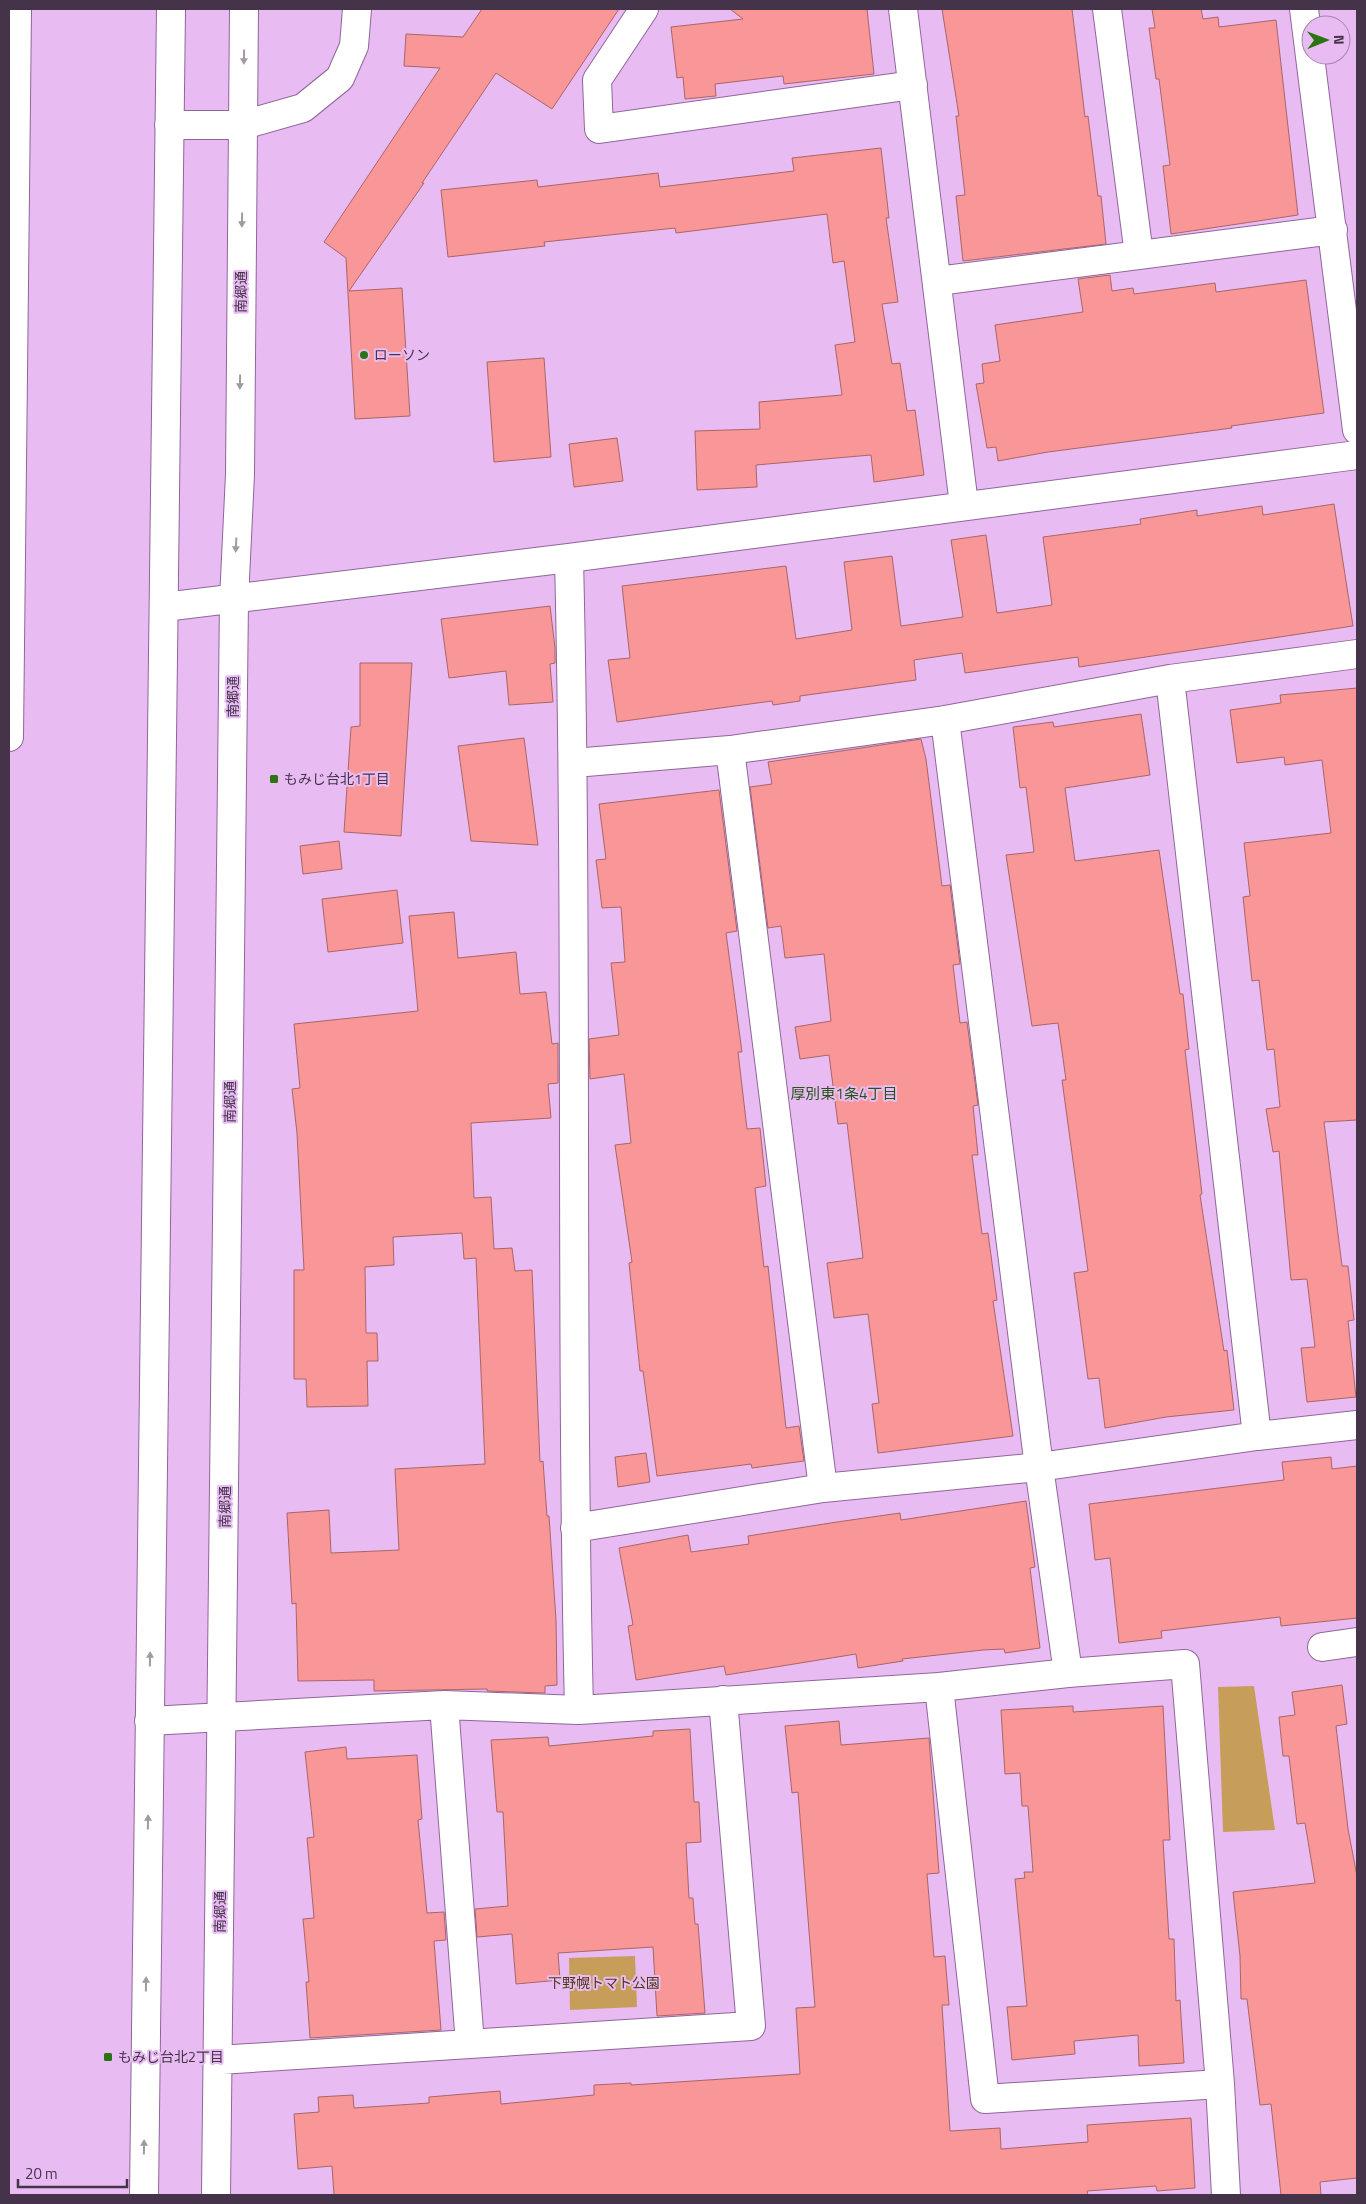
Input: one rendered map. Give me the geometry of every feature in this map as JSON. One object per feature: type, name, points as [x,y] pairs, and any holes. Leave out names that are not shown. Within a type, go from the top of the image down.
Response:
[{"type":"street","points":[[9,737],[12,207],[17,9]]},
{"type":"street","points":[[144,2195],[171,9]]},
{"type":"street","name":"南郷通","points":[[216,2195],[234,600],[240,474],[244,9]]},
{"type":"street","points":[[169,125],[243,125],[303,108],[340,78],[354,46],[357,9]]},
{"type":"street","points":[[644,9],[597,80],[599,129],[913,85]]},
{"type":"street","points":[[903,9],[938,281],[964,505]]},
{"type":"street","points":[[1107,9],[1139,255]]},
{"type":"street","points":[[1304,9],[1357,430]]},
{"type":"street","points":[[938,281],[1333,230]]},
{"type":"street","points":[[164,607],[569,558],[1357,455]]},
{"type":"street","points":[[569,558],[574,763],[575,1528],[579,1710]]},
{"type":"street","points":[[574,763],[730,750],[945,720],[1170,679],[1357,654]]},
{"type":"street","points":[[1170,679],[1257,1436]]},
{"type":"street","points":[[945,720],[1039,1467],[1068,1673]]},
{"type":"street","points":[[730,750],[823,1488]]},
{"type":"street","points":[[575,1528],[823,1488],[1039,1467],[1257,1436],[1357,1425]]},
{"type":"street","points":[[1322,1647],[1357,1642]]},
{"type":"street","points":[[149,1721],[444,1705],[579,1710],[939,1687],[1068,1673],[1185,1664],[1220,2084],[1226,2195]]},
{"type":"street","points":[[939,1687],[985,2099],[1220,2084]]},
{"type":"street","points":[[219,2060],[751,2026],[723,1700]]},
{"type":"street","points":[[444,1705],[470,2044]]},
{"type":"green space","points":[[1254,1686],[1275,1830],[1223,1832],[1218,1687]]},
{"type":"green space","name":"下野幌トマト公園","points":[[635,1956],[637,2007],[570,2010],[569,1958]]},
{"type":"building","points":[[482,9],[619,9],[552,109],[496,73],[422,183],[424,183],[349,291],[402,288],[410,416],[355,419],[346,258],[324,242],[440,68],[404,66],[406,34],[463,37]]},
{"type":"building","points":[[730,9],[867,9],[874,74],[784,84],[783,76],[715,84],[716,96],[685,99],[683,77],[677,78],[671,27],[743,19]]},
{"type":"building","points":[[942,9],[1072,9],[1085,117],[1088,116],[1098,196],[1101,196],[1106,244],[963,261],[956,196],[965,195],[956,116],[959,116]]},
{"type":"building","points":[[1152,9],[1201,9],[1203,19],[1218,17],[1219,27],[1276,20],[1298,215],[1171,234],[1163,166],[1170,165],[1159,79],[1156,79],[1149,28],[1155,28]]},
{"type":"building","points":[[881,148],[889,218],[886,218],[898,302],[882,304],[892,364],[900,363],[907,411],[915,410],[924,475],[874,482],[871,455],[756,465],[757,487],[697,490],[695,431],[760,429],[759,402],[842,395],[835,345],[855,342],[844,261],[833,263],[827,214],[676,233],[675,228],[544,242],[545,246],[448,257],[441,190],[537,180],[538,187],[658,173],[660,187],[794,171],[792,158]]},
{"type":"building","points":[[1110,275],[1112,291],[1133,288],[1134,294],[1215,283],[1216,292],[1306,280],[1324,413],[1231,426],[1232,428],[1048,452],[998,461],[996,447],[987,448],[976,384],[984,383],[982,364],[1000,361],[995,325],[1083,312],[1078,279]]},
{"type":"building","points":[[544,358],[551,457],[494,462],[487,362]]},
{"type":"building","points":[[617,438],[623,481],[574,487],[569,444]]},
{"type":"building","points":[[1334,504],[1353,626],[1079,667],[1078,657],[965,673],[962,653],[914,660],[916,680],[800,696],[800,701],[773,705],[772,701],[617,722],[608,660],[630,658],[622,586],[786,566],[796,639],[852,630],[844,562],[892,556],[901,626],[963,617],[951,540],[986,535],[997,613],[1052,605],[1043,537],[1141,524],[1140,519],[1197,510],[1197,516],[1262,506],[1263,515]]},
{"type":"building","points":[[550,606],[555,648],[555,663],[550,664],[553,702],[509,705],[506,671],[449,678],[441,619]]},
{"type":"building","points":[[360,663],[412,663],[401,836],[344,832],[351,727],[360,726]]},
{"type":"building","points":[[1357,688],[1357,1120],[1324,1122],[1342,1266],[1348,1266],[1354,1320],[1348,1321],[1356,1397],[1307,1402],[1301,1348],[1315,1347],[1307,1279],[1291,1280],[1279,1151],[1273,1152],[1266,1109],[1280,1107],[1274,1049],[1267,1050],[1259,980],[1252,981],[1243,897],[1250,896],[1244,843],[1331,833],[1322,760],[1285,765],[1284,757],[1237,763],[1230,710],[1281,703],[1280,695]]},
{"type":"building","points":[[1141,714],[1150,775],[1065,788],[1075,861],[1159,850],[1180,994],[1183,994],[1189,1049],[1185,1050],[1202,1194],[1200,1195],[1224,1351],[1227,1350],[1234,1410],[1166,1417],[1105,1428],[1099,1378],[1088,1379],[1074,1273],[1088,1271],[1062,1080],[1066,1080],[1058,1023],[1032,1026],[1006,855],[1034,852],[1026,787],[1020,788],[1013,727],[1053,722],[1054,727]]},
{"type":"building","points":[[524,738],[538,845],[471,841],[458,746]]},
{"type":"building","points":[[921,739],[926,759],[942,886],[950,885],[960,964],[953,965],[960,1023],[967,1022],[978,1105],[973,1106],[978,1155],[972,1155],[982,1234],[988,1233],[997,1300],[993,1301],[1013,1436],[878,1453],[872,1404],[879,1403],[868,1314],[834,1318],[827,1263],[863,1258],[847,1123],[838,1124],[829,1055],[800,1059],[795,1027],[831,1021],[824,954],[785,958],[781,926],[768,928],[750,787],[772,784],[768,762]]},
{"type":"building","points":[[719,790],[737,931],[726,933],[742,1052],[738,1052],[747,1129],[760,1128],[766,1186],[755,1188],[764,1267],[768,1266],[786,1428],[799,1426],[804,1461],[752,1468],[751,1464],[657,1476],[643,1371],[640,1371],[629,1263],[632,1262],[615,1145],[631,1143],[624,1074],[590,1079],[589,1039],[619,1035],[611,963],[625,962],[621,907],[602,908],[596,860],[606,859],[599,804]]},
{"type":"building","points":[[339,841],[342,869],[303,874],[300,846]]},
{"type":"building","points":[[397,890],[403,943],[328,952],[322,899]]},
{"type":"building","points":[[454,912],[458,958],[516,952],[520,994],[546,992],[552,1044],[558,1043],[558,1083],[548,1084],[551,1118],[471,1123],[474,1198],[491,1197],[494,1249],[512,1248],[515,1271],[532,1270],[540,1462],[543,1461],[547,1516],[549,1516],[556,1620],[557,1685],[545,1686],[545,1693],[487,1691],[487,1689],[374,1691],[374,1680],[298,1681],[296,1603],[292,1604],[287,1513],[329,1510],[331,1553],[399,1550],[395,1469],[485,1464],[476,1258],[464,1259],[462,1233],[393,1237],[394,1265],[365,1267],[366,1333],[377,1333],[378,1361],[367,1361],[368,1406],[307,1407],[306,1379],[294,1379],[294,1270],[304,1270],[297,1133],[292,1089],[300,1088],[294,1024],[418,1011],[409,916]]},
{"type":"building","points":[[646,1453],[650,1482],[618,1487],[615,1457]]},
{"type":"building","points":[[1331,1457],[1332,1469],[1357,1466],[1357,1618],[1281,1626],[1280,1617],[1161,1631],[1162,1638],[1119,1643],[1110,1558],[1095,1560],[1089,1504],[1284,1480],[1282,1462]]},
{"type":"building","points":[[1026,1501],[1035,1567],[1030,1568],[1040,1648],[1005,1653],[1004,1649],[983,1650],[902,1659],[903,1661],[858,1668],[856,1654],[726,1675],[724,1666],[636,1680],[628,1626],[633,1625],[619,1548],[688,1535],[691,1552],[749,1544],[748,1536],[837,1522],[900,1513],[901,1520]]},
{"type":"building","points":[[1342,1685],[1347,1724],[1336,1726],[1348,1829],[1357,1876],[1357,2178],[1320,2182],[1321,2195],[1281,2195],[1271,2104],[1260,2105],[1247,1999],[1241,1999],[1240,1956],[1233,1892],[1315,1883],[1305,1823],[1297,1824],[1289,1756],[1283,1756],[1279,1717],[1295,1715],[1292,1692]]},
{"type":"building","points":[[1073,1706],[1073,1712],[1163,1706],[1170,1840],[1163,1840],[1169,1939],[1174,1939],[1176,2001],[1180,2000],[1184,2063],[1139,2066],[1138,2035],[1074,2041],[1075,2054],[1012,2060],[1007,2007],[1027,2006],[1015,1879],[1025,1878],[1024,1872],[1033,1872],[1028,1806],[1022,1806],[1020,1773],[1005,1774],[1001,1710]]},
{"type":"building","points":[[839,1721],[841,1745],[929,1738],[939,1873],[927,1874],[934,1957],[945,1956],[949,2005],[942,2005],[950,2131],[1000,2128],[1001,2149],[1088,2142],[1087,2125],[1191,2118],[1195,2188],[1157,2191],[1156,2186],[1087,2191],[1088,2195],[334,2195],[332,2166],[298,2169],[294,2114],[319,2112],[318,2097],[353,2095],[354,2108],[429,2103],[429,2097],[500,2091],[501,2104],[594,2095],[594,2085],[631,2083],[631,2085],[800,2074],[796,2008],[815,2007],[798,1792],[792,1793],[785,1726]]},
{"type":"building","points":[[690,1729],[694,1802],[699,1802],[701,1842],[686,1843],[689,1898],[693,1898],[695,1924],[698,1924],[705,2013],[657,2016],[653,1947],[558,1953],[560,1980],[516,1984],[512,1934],[477,1937],[475,1909],[508,1906],[503,1812],[497,1812],[491,1740],[548,1737],[549,1746],[653,1736],[653,1731]]},
{"type":"building","points":[[346,1747],[347,1759],[417,1755],[422,1819],[418,1820],[427,1913],[444,1912],[446,1940],[434,1941],[441,2030],[310,2038],[306,1982],[309,1982],[303,1919],[314,1918],[307,1838],[314,1837],[305,1752]]},
{"type":"place","name":"ローソン","points":[[364,355]]},
{"type":"place","name":"もみじ台北1丁目","points":[[274,779]]},
{"type":"place","name":"もみじ台北2丁目","points":[[108,2057]]},
{"type":"district","name":"厚別東1条4丁目","points":[[844,1094]]}]
